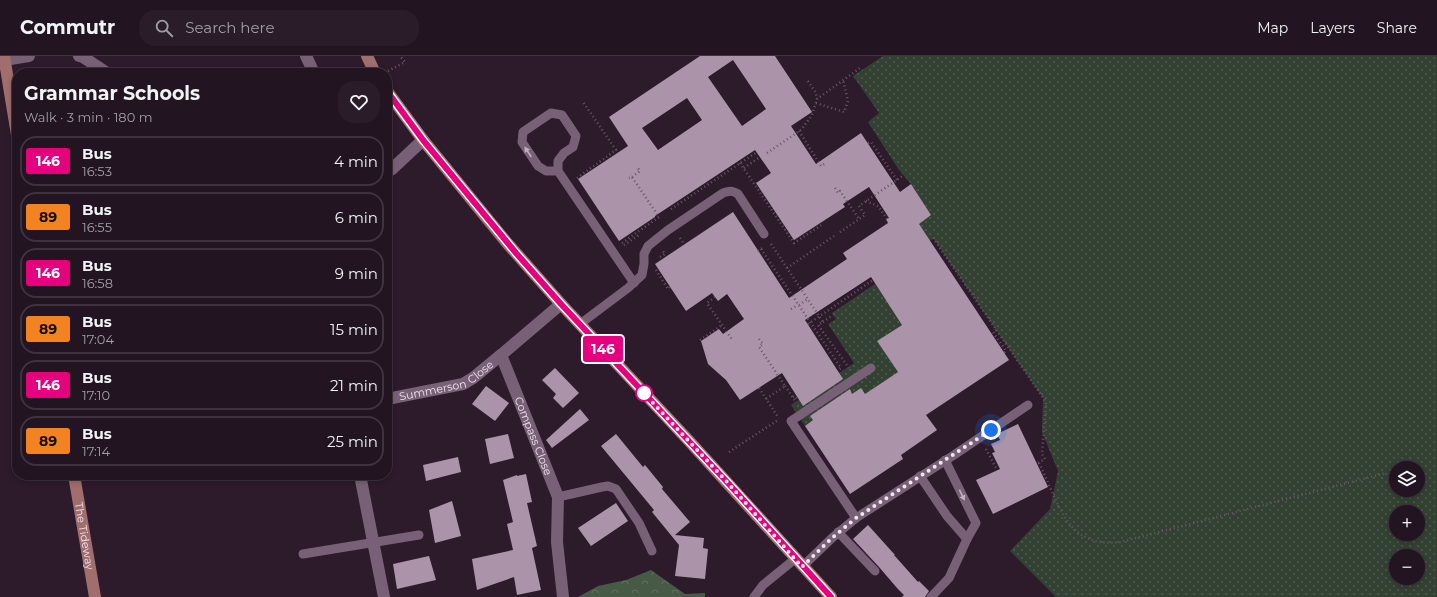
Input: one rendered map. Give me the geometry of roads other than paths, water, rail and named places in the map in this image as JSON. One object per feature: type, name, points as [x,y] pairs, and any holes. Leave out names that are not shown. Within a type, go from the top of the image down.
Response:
[{"type":"main road","points":[[367,56],[373,68]]},
{"type":"main road","points":[[4,58],[12,105]]},
{"type":"main road","points":[[392,98],[423,140],[507,243],[561,304],[831,597]]},
{"type":"main road","name":"The Tideway","points":[[75,480],[95,597]]},
{"type":"street","points":[[4,58],[29,56]]},
{"type":"street","points":[[79,56],[100,68]]},
{"type":"street","points":[[306,56],[312,68]]},
{"type":"street","points":[[392,168],[423,140]]},
{"type":"street","points":[[501,355],[561,304]]},
{"type":"street","name":"Summerson Close","points":[[392,398],[462,384],[473,378],[501,355]]},
{"type":"street","name":"Compass Close","points":[[501,355],[558,497],[557,542],[563,597]]},
{"type":"street","points":[[361,480],[384,597]]},
{"type":"lane","points":[[558,171],[546,171],[538,166],[522,142],[523,132],[551,113],[562,115],[576,136],[573,147],[564,153],[558,160],[558,171],[634,283]]},
{"type":"lane","points":[[580,324],[634,283],[642,275],[644,254],[648,246],[668,230],[723,193],[734,191],[738,194],[764,234]]},
{"type":"lane","points":[[856,518],[791,421],[870,368]]},
{"type":"lane","points":[[754,597],[763,585],[799,563],[856,518],[1028,405]]},
{"type":"lane","points":[[931,597],[949,578],[976,523],[945,460]]},
{"type":"lane","points":[[920,476],[947,516],[967,539]]},
{"type":"lane","points":[[558,497],[608,486],[616,489],[639,523],[652,551]]},
{"type":"lane","points":[[838,532],[875,571]]},
{"type":"lane","points":[[304,554],[419,535]]}]
